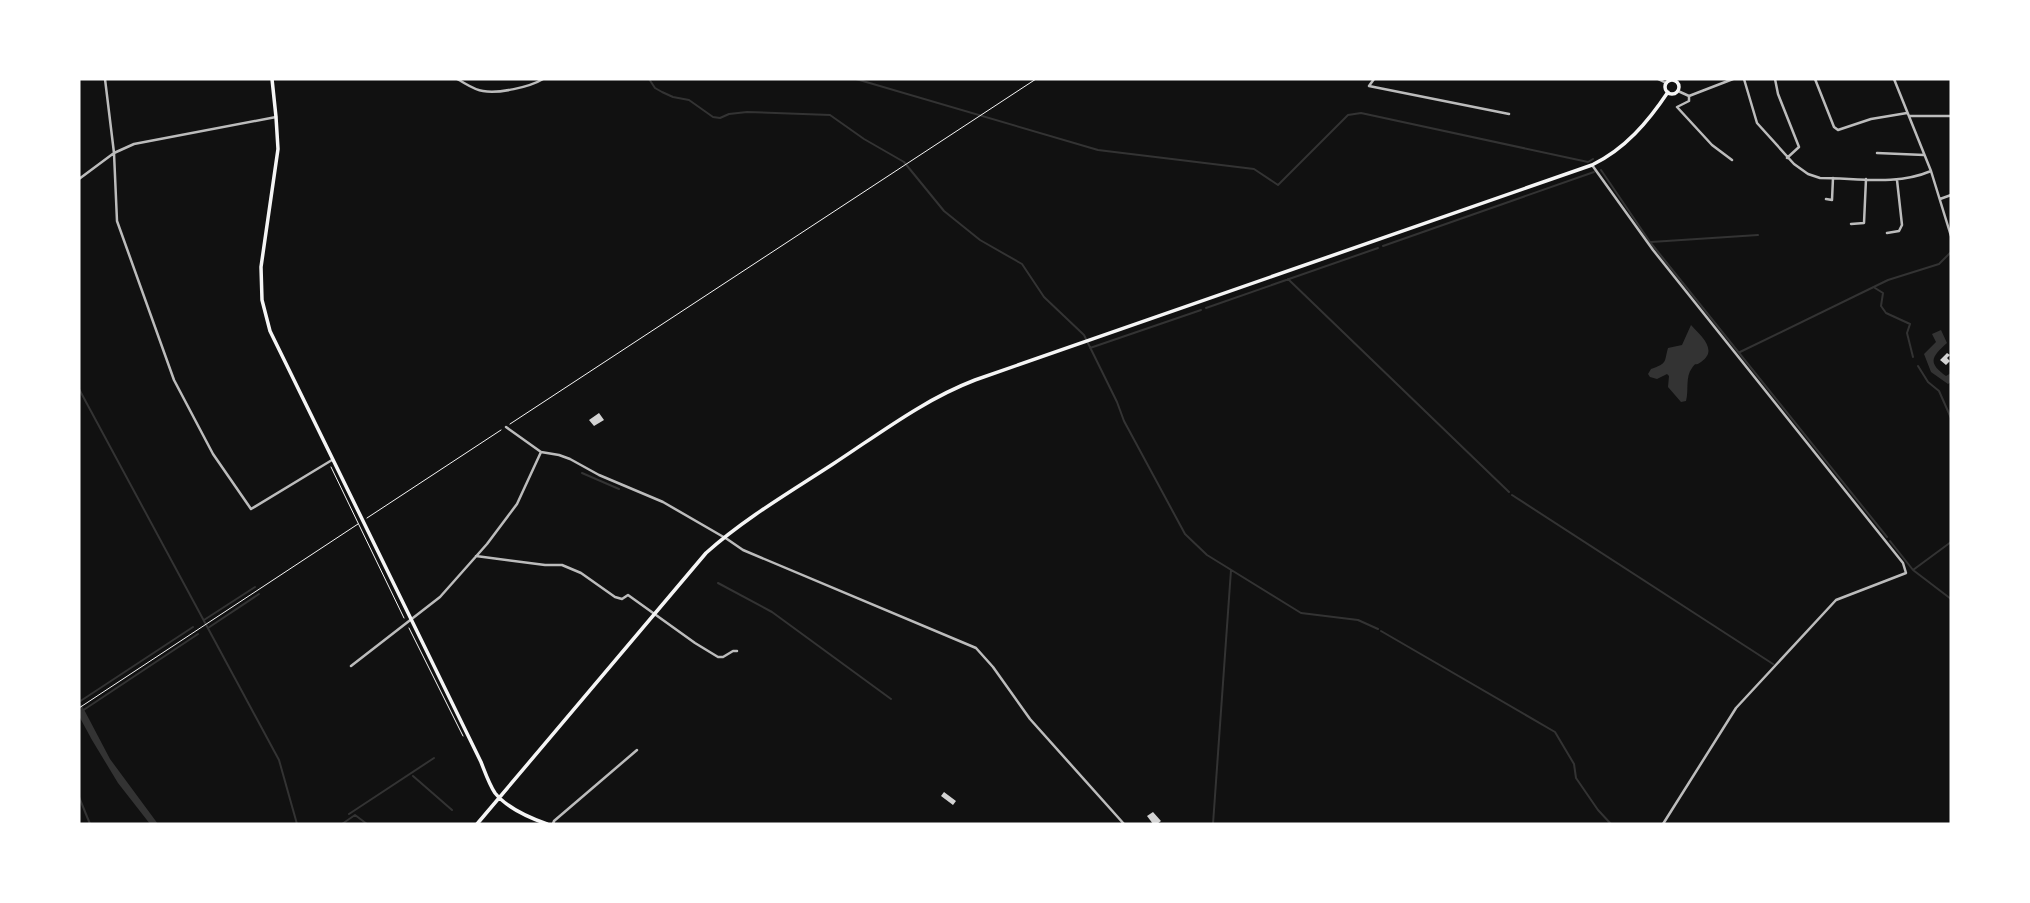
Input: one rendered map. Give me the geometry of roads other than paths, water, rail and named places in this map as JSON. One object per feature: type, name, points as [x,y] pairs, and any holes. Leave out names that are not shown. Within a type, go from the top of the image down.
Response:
[{"type":"main road","points":[[272,79],[278,149],[261,267],[262,300],[270,331],[330,461],[493,790],[499,798],[547,824]]},
{"type":"main road","points":[[1676,80],[1678,91],[1668,92],[1666,83],[1676,80]]},
{"type":"main road","points":[[477,824],[706,553],[724,537],[927,402],[962,385],[1592,165],[1622,147],[1638,132],[1668,92]]},
{"type":"street","points":[[105,79],[114,153],[117,221],[174,380],[213,454],[251,509],[330,461]]},
{"type":"street","points":[[457,79],[486,92],[524,87],[543,79]]},
{"type":"street","points":[[1374,79],[1369,86],[1509,114]]},
{"type":"street","points":[[1658,79],[1666,83]]},
{"type":"street","points":[[1678,91],[1689,96],[1733,79]]},
{"type":"street","points":[[1744,79],[1757,123],[1787,158],[1808,174],[1820,178],[1897,180],[1916,178],[1931,171]]},
{"type":"street","points":[[1775,79],[1778,94],[1799,147],[1787,158]]},
{"type":"street","points":[[1815,79],[1834,127],[1838,130],[1871,119],[1908,114],[1951,116]]},
{"type":"street","points":[[1894,79],[1931,171],[1951,236]]},
{"type":"street","points":[[1689,96],[1689,101],[1677,107],[1712,145],[1732,160]]},
{"type":"street","points":[[79,179],[114,153],[134,144],[276,117]]},
{"type":"street","points":[[1877,153],[1924,155]]},
{"type":"street","points":[[1592,165],[1653,250],[1903,563],[1906,573],[1836,600],[1736,708],[1663,824]]},
{"type":"street","points":[[1826,200],[1832,200],[1833,178]]},
{"type":"street","points":[[1851,224],[1864,223],[1866,179]]},
{"type":"street","points":[[1887,233],[1899,231],[1902,225],[1897,180]]},
{"type":"street","points":[[1940,199],[1951,195]]},
{"type":"street","points":[[506,427],[541,452],[570,459],[599,475],[663,502],[743,550],[976,648],[1030,719],[1124,824]]},
{"type":"street","points":[[351,666],[440,597],[517,504],[541,452]]},
{"type":"street","points":[[476,556],[570,567],[615,597],[622,599],[628,595],[718,657],[737,651]]},
{"type":"street","points":[[553,824],[637,750]]},
{"type":"waterway","points":[[649,79],[655,88],[673,97],[689,100],[713,117],[747,112],[830,115],[904,162],[944,211],[980,240],[1022,264],[1044,297],[1084,335],[1124,421],[1185,534],[1207,555],[1301,613],[1358,620],[1378,629]]},
{"type":"waterway","points":[[856,79],[1098,150],[1254,169],[1278,185],[1348,115],[1361,113],[1588,162],[1593,159]]},
{"type":"waterway","points":[[1601,170],[1650,242],[1887,537]]},
{"type":"waterway","points":[[1383,246],[1594,172]]},
{"type":"waterway","points":[[1651,242],[1758,235]]},
{"type":"waterway","points":[[1206,308],[1378,248]]},
{"type":"waterway","points":[[1740,352],[1888,280],[1939,264],[1951,252]]},
{"type":"waterway","points":[[1288,279],[1509,492]]},
{"type":"waterway","points":[[1875,288],[1883,293],[1881,306],[1886,313],[1910,324],[1907,333],[1913,357]]},
{"type":"waterway","points":[[1090,348],[1201,310]]},
{"type":"waterway","points":[[1918,366],[1928,382],[1939,391],[1951,418]]},
{"type":"waterway","points":[[79,389],[279,760],[297,824]]},
{"type":"waterway","points":[[582,473],[619,489]]},
{"type":"waterway","points":[[1512,495],[1773,664]]},
{"type":"waterway","points":[[1890,541],[1913,570],[1951,599]]},
{"type":"waterway","points":[[1913,570],[1951,542]]},
{"type":"waterway","points":[[1213,824],[1231,570]]},
{"type":"waterway","points":[[718,583],[772,612],[891,699]]},
{"type":"waterway","points":[[204,620],[255,587]]},
{"type":"waterway","points":[[208,628],[259,594]]},
{"type":"waterway","points":[[79,702],[193,627]]},
{"type":"waterway","points":[[1381,631],[1555,732],[1574,764],[1576,778],[1611,824]]},
{"type":"waterway","points":[[82,711],[198,634]]},
{"type":"waterway","points":[[349,814],[434,758]]},
{"type":"waterway","points":[[413,776],[452,810]]},
{"type":"waterway","points":[[79,797],[90,824]]},
{"type":"waterway","points":[[342,824],[355,815],[367,824]]}]
